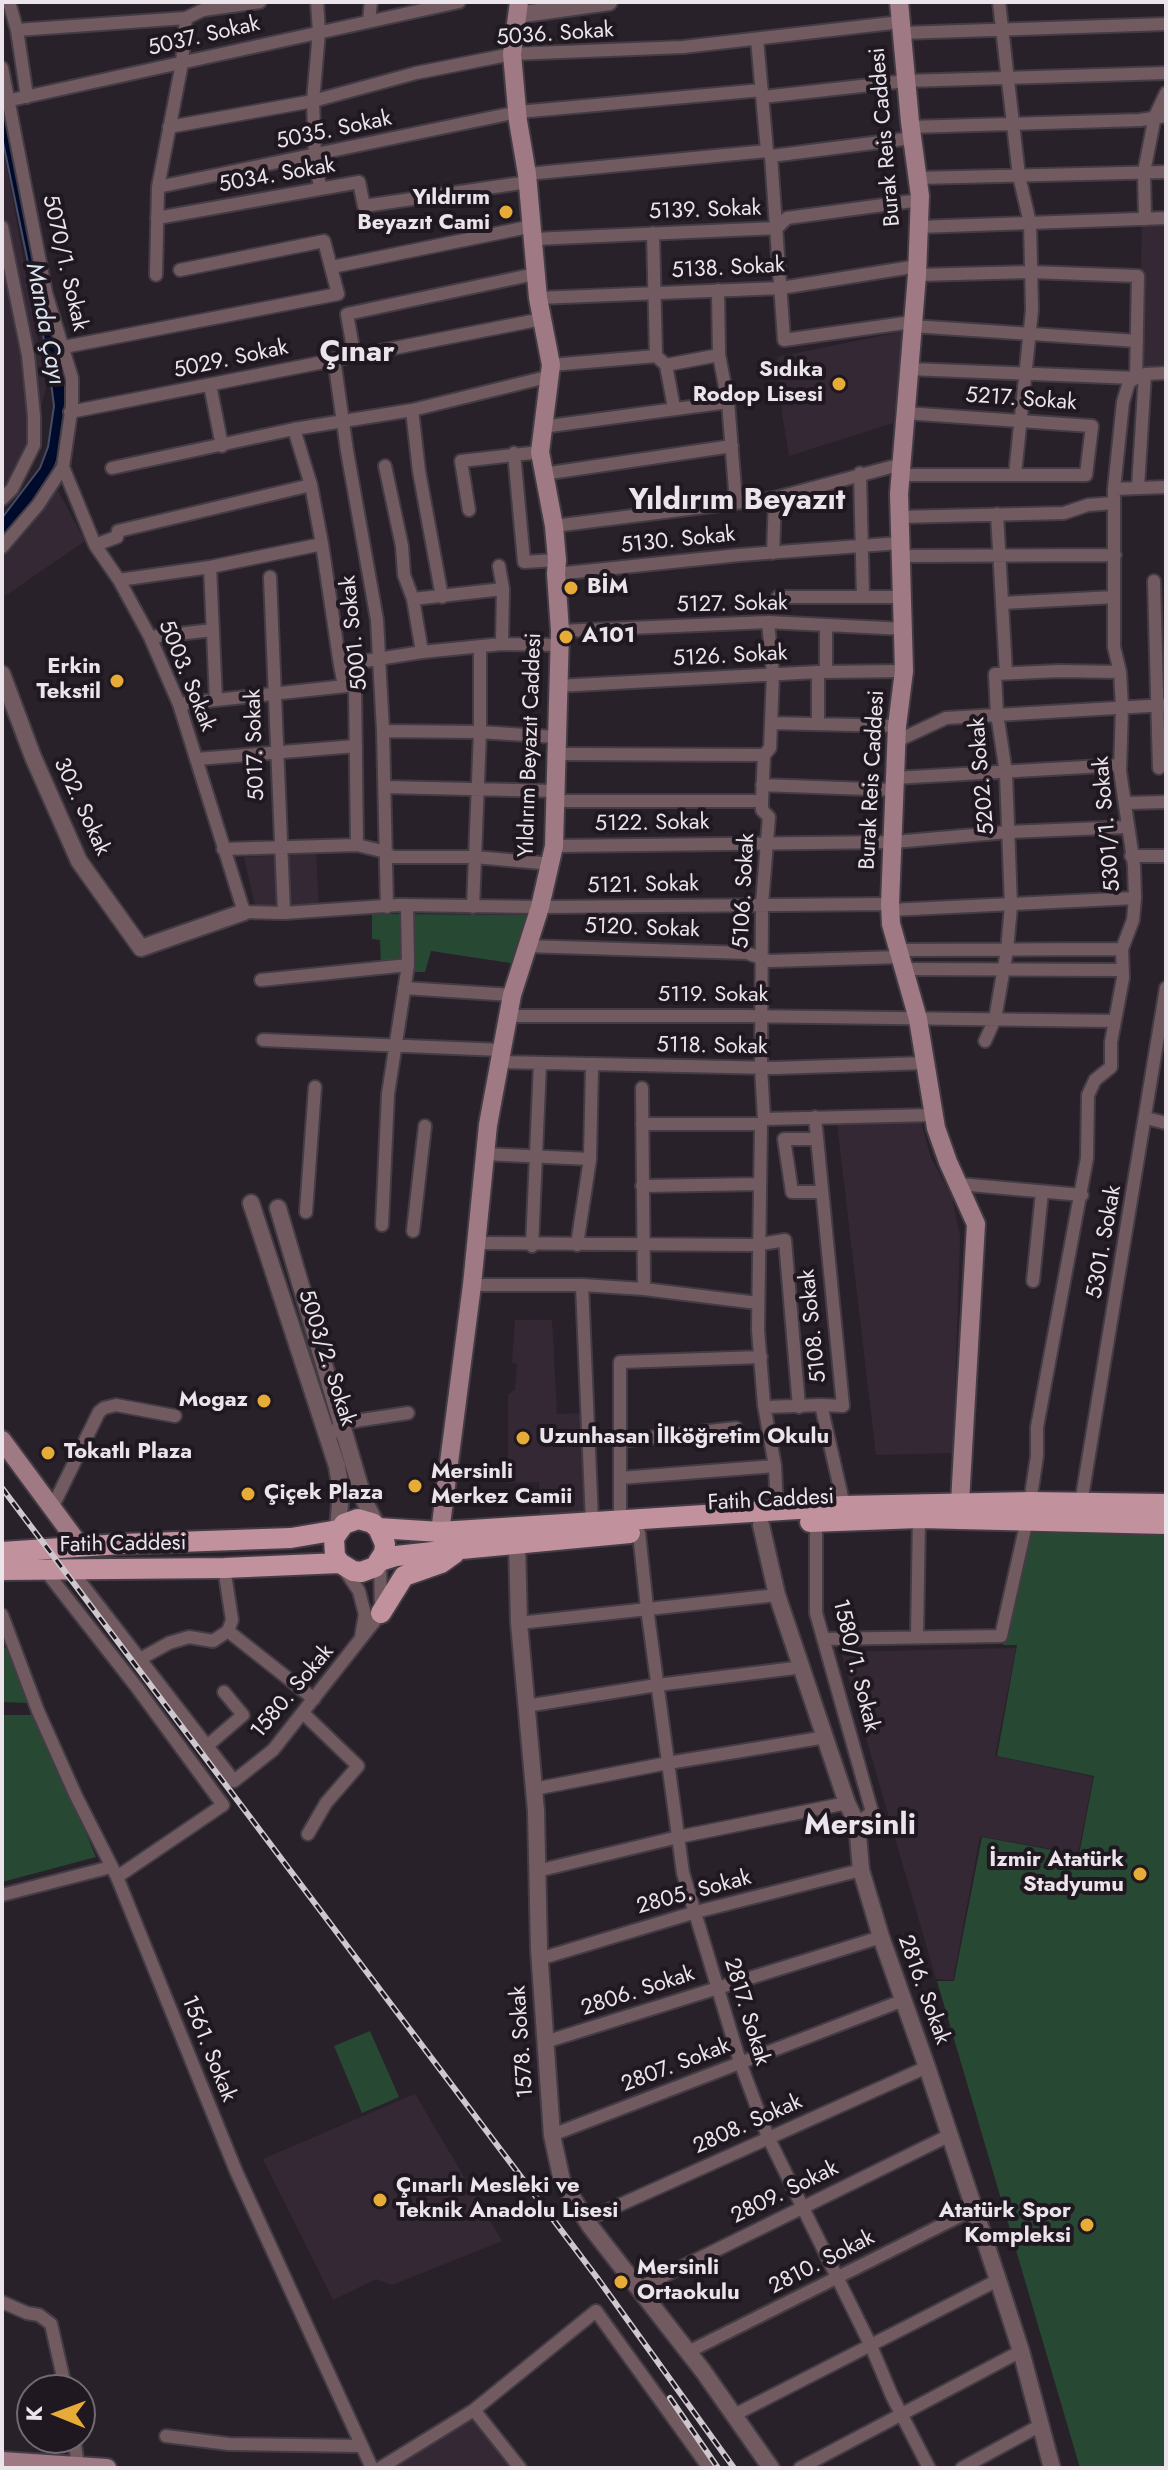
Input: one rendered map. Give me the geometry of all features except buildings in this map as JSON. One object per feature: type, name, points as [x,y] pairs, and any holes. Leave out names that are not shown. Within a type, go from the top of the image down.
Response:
[{"type":"main road","name":"Burak Reis Caddesi","points":[[899,2],[920,200],[918,270],[901,469],[899,517],[904,671],[896,735],[890,907],[918,1019],[933,1115],[943,1150],[976,1224],[960,1502]]},
{"type":"main road","name":"Yıldırım Beyazıt Caddesi","points":[[440,1532],[472,1285],[485,1154],[500,1056],[512,995],[553,855],[559,638],[554,526],[540,452],[551,371],[535,274],[528,178],[512,54],[518,8]]},
{"type":"main road","points":[[2,1440],[81,1547]]},
{"type":"main road","points":[[815,1515],[844,1506],[960,1502],[1028,1511],[1081,1503],[1166,1504]]},
{"type":"main road","points":[[919,1518],[949,1513],[960,1502]]},
{"type":"main road","name":"Fatih Caddesi","points":[[378,1528],[440,1532],[777,1510],[815,1515],[919,1518],[1028,1511],[1166,1524]]},
{"type":"main road","name":"Fatih Caddesi","points":[[380,1561],[396,1556],[461,1549],[761,1525],[815,1515]]},
{"type":"main road","points":[[358,1519],[378,1528],[385,1544],[375,1567],[361,1572],[340,1563],[333,1547],[338,1530],[344,1524],[358,1519]]},
{"type":"main road","name":"Fatih Caddesi","points":[[6,1550],[291,1538],[338,1530]]},
{"type":"main road","points":[[381,1613],[404,1576],[441,1563],[461,1549]]},
{"type":"main road","name":"Fatih Caddesi","points":[[2,1570],[224,1568],[340,1563]]},
{"type":"main road","points":[[2,2461],[107,2468]]},
{"type":"street","points":[[9,2],[17,30],[27,97]]},
{"type":"street","name":"5037. Sokak","points":[[17,30],[186,18],[203,10],[260,2]]},
{"type":"street","points":[[317,2],[319,32],[313,101],[315,156],[320,188]]},
{"type":"street","points":[[369,20],[371,2]]},
{"type":"street","name":"5037. Sokak","points":[[5,102],[459,2]]},
{"type":"street","points":[[518,8],[609,2]]},
{"type":"street","points":[[999,2],[1019,176],[1030,223],[1030,334],[1015,474]]},
{"type":"street","points":[[156,275],[158,187],[182,63],[186,18]]},
{"type":"street","name":"5036. Sokak","points":[[169,127],[313,101],[416,73],[512,54],[683,47],[901,27],[1166,24]]},
{"type":"street","points":[[757,39],[777,228],[784,340],[912,324],[1137,341]]},
{"type":"street","name":"5070/1. Sokak","points":[[2,68],[5,102],[46,293],[72,378],[63,467]]},
{"type":"street","name":"5035. Sokak","points":[[158,187],[518,112],[906,81],[1166,73]]},
{"type":"street","points":[[1145,219],[1144,172],[1166,93]]},
{"type":"street","points":[[528,178],[769,154],[911,132],[1012,124],[1140,120],[1160,116]]},
{"type":"street","points":[[917,178],[1166,172]]},
{"type":"street","name":"5034. Sokak","points":[[157,218],[359,182],[364,206],[528,178]]},
{"type":"street","name":"5139. Sokak","points":[[332,267],[533,232],[653,233],[777,228],[787,218],[920,200]]},
{"type":"street","points":[[919,227],[1166,218]]},
{"type":"street","points":[[2,227],[33,386],[34,445],[12,489],[2,499]]},
{"type":"street","points":[[653,233],[661,360],[674,408]]},
{"type":"street","points":[[64,347],[338,294],[324,241],[180,270]]},
{"type":"street","name":"5138. Sokak","points":[[538,298],[781,288],[918,270],[1138,276]]},
{"type":"street","points":[[354,354],[347,314],[535,274]]},
{"type":"street","name":"5301/1. Sokak","points":[[917,1637],[1001,1636],[1028,1511],[1041,1406],[1082,1195],[1087,1158],[1088,1095],[1095,1080],[1111,1067],[1122,949],[1133,920],[1135,898],[1125,803],[1121,795],[1122,707],[1120,672],[1114,647],[1114,489],[1123,402],[1129,382],[1140,376],[1138,276]]},
{"type":"street","points":[[718,290],[719,355],[728,402],[736,502]]},
{"type":"street","name":"5029. Sokak","points":[[70,412],[542,319]]},
{"type":"street","points":[[112,468],[294,429],[412,410],[551,371],[719,355]]},
{"type":"street","name":"5001. Sokak","points":[[334,359],[377,620],[387,907]]},
{"type":"street","points":[[909,369],[1140,376],[1166,373]]},
{"type":"street","points":[[1138,487],[1140,376]]},
{"type":"street","points":[[210,385],[222,446]]},
{"type":"street","points":[[542,427],[728,402]]},
{"type":"street","points":[[412,410],[419,471],[442,597]]},
{"type":"street","name":"5217. Sokak","points":[[554,526],[775,498],[860,473],[901,469],[1086,475],[1092,426],[905,413]]},
{"type":"street","points":[[294,429],[311,485],[344,686]]},
{"type":"street","points":[[543,474],[732,446]]},
{"type":"street","points":[[469,510],[461,461],[540,452]]},
{"type":"street","name":"5130. Sokak","points":[[514,453],[524,562],[556,567],[863,546],[999,554],[1115,555]]},
{"type":"street","points":[[385,466],[402,546],[404,575],[413,599],[422,652]]},
{"type":"street","points":[[2,547],[38,505],[63,467]]},
{"type":"street","name":"5003. Sokak","points":[[63,467],[95,545],[119,580],[150,637],[179,704],[244,912]]},
{"type":"street","points":[[860,473],[863,597]]},
{"type":"street","points":[[95,545],[117,537],[118,531],[311,485]]},
{"type":"street","points":[[1114,489],[1166,487]]},
{"type":"street","points":[[773,553],[775,498]]},
{"type":"street","points":[[899,517],[1064,513],[1088,505],[1114,503]]},
{"type":"street","name":"5202. Sokak","points":[[985,1041],[995,1019],[1011,906],[1006,773],[997,714],[995,674],[1006,673],[997,514]]},
{"type":"street","points":[[119,580],[210,567],[322,544]]},
{"type":"street","points":[[499,566],[503,589],[502,644]]},
{"type":"street","points":[[210,567],[216,700]]},
{"type":"street","name":"5017. Sokak","points":[[270,577],[284,913]]},
{"type":"street","points":[[1154,581],[1161,705],[1159,768]]},
{"type":"street","points":[[413,599],[503,589]]},
{"type":"street","points":[[778,597],[903,597]]},
{"type":"street","points":[[1002,603],[1114,597]]},
{"type":"street","name":"5127. Sokak","points":[[340,665],[422,652],[559,638],[768,622],[905,629]]},
{"type":"street","name":"5106. Sokak","points":[[768,622],[773,674],[770,748],[764,755],[762,785],[762,810],[769,817],[762,904],[758,1303],[777,1510]]},
{"type":"street","points":[[818,724],[826,625]]},
{"type":"street","points":[[150,637],[213,630]]},
{"type":"street","points":[[473,907],[480,646]]},
{"type":"street","name":"5126. Sokak","points":[[557,686],[773,674],[904,671]]},
{"type":"street","points":[[1006,673],[1120,672]]},
{"type":"street","name":"302. Sokak","points":[[2,674],[33,757],[79,861],[141,948],[244,912]]},
{"type":"street","points":[[179,704],[355,685],[357,845]]},
{"type":"street","points":[[771,723],[818,724],[903,738],[946,718],[1161,705]]},
{"type":"street","points":[[383,731],[480,732],[557,746],[764,755]]},
{"type":"street","points":[[197,759],[356,746]]},
{"type":"street","points":[[762,785],[894,784],[1120,765]]},
{"type":"street","points":[[385,787],[477,789],[556,796],[762,801]]},
{"type":"street","points":[[1125,803],[1166,802]]},
{"type":"street","name":"5122. Sokak","points":[[223,849],[280,850],[357,845],[386,852],[392,857],[475,857],[768,842],[894,842],[1008,832],[1127,827]]},
{"type":"street","points":[[1131,856],[1166,856]]},
{"type":"street","name":"5121. Sokak","points":[[244,912],[284,913],[407,905],[1011,906],[1135,898]]},
{"type":"street","points":[[382,1225],[388,1094],[408,965],[407,905]]},
{"type":"street","name":"5120. Sokak","points":[[526,946],[747,953],[769,961],[901,959]]},
{"type":"street","points":[[901,959],[1007,950],[1122,949]]},
{"type":"street","points":[[901,959],[1003,971],[1122,970]]},
{"type":"street","points":[[261,980],[408,965]]},
{"type":"street","points":[[404,988],[512,995]]},
{"type":"street","name":"5301. Sokak","points":[[1081,1503],[1166,988]]},
{"type":"street","name":"5119. Sokak","points":[[509,1016],[1114,1021]]},
{"type":"street","name":"5118. Sokak","points":[[263,1040],[396,1046],[540,1063],[592,1065],[761,1067],[925,1063]]},
{"type":"street","points":[[532,1246],[540,1063]]},
{"type":"street","points":[[577,1245],[590,1159],[592,1065]]},
{"type":"street","points":[[306,1212],[315,1087]]},
{"type":"street","points":[[642,1088],[644,1289]]},
{"type":"street","points":[[642,1124],[933,1115]]},
{"type":"street","name":"5108. Sokak","points":[[815,1117],[843,1406],[821,1405],[844,1506]]},
{"type":"street","points":[[1146,1118],[1166,1123]]},
{"type":"street","points":[[413,1231],[425,1126]]},
{"type":"street","points":[[816,1139],[784,1139],[792,1192],[822,1192]]},
{"type":"street","points":[[485,1154],[590,1159]]},
{"type":"street","points":[[642,1186],[760,1184]]},
{"type":"street","points":[[959,1184],[1082,1195]]},
{"type":"street","points":[[1033,1281],[1042,1192]]},
{"type":"street","name":"5003/2. Sokak","points":[[251,1203],[329,1437],[341,1491],[338,1530]]},
{"type":"street","name":"5003/2. Sokak","points":[[278,1208],[364,1500],[378,1528]]},
{"type":"street","points":[[476,1243],[643,1246],[785,1240],[799,1407]]},
{"type":"street","points":[[472,1285],[582,1285],[758,1303]]},
{"type":"street","points":[[582,1285],[592,1522]]},
{"type":"street","points":[[620,1521],[620,1362],[761,1357]]},
{"type":"street","points":[[52,1508],[99,1412],[104,1408],[116,1405],[175,1416]]},
{"type":"street","points":[[766,1407],[821,1405]]},
{"type":"street","points":[[329,1437],[342,1423],[408,1413]]},
{"type":"street","points":[[620,1441],[736,1428]]},
{"type":"street","points":[[620,1478],[775,1466]]},
{"type":"street","name":"1580/1. Sokak","points":[[815,1515],[816,1613],[872,1812],[857,1824]]},
{"type":"street","points":[[823,1639],[917,1637],[919,1518]]},
{"type":"street","name":"2816. Sokak","points":[[761,1525],[777,1595],[847,1803],[857,1824],[861,1870],[881,1937],[1021,2351],[1052,2468]]},
{"type":"street","name":"2817. Sokak","points":[[639,1533],[683,1873],[717,1988],[768,2137],[929,2468]]},
{"type":"street","name":"1578. Sokak","points":[[517,1544],[519,1623],[534,1789],[539,1959],[552,2135],[562,2181],[586,2220],[688,2352],[771,2468]]},
{"type":"street","points":[[380,1561],[381,1613]]},
{"type":"street","points":[[340,1563],[351,1578],[365,1614],[360,1643]]},
{"type":"street","points":[[140,1659],[169,1643],[189,1637],[213,1641],[228,1631],[232,1620],[224,1568]]},
{"type":"street","points":[[2,1895],[114,1872],[223,1805],[45,1570]]},
{"type":"street","name":"1580. Sokak","points":[[71,1570],[234,1781],[273,1750],[381,1613]]},
{"type":"street","points":[[519,1623],[777,1595]]},
{"type":"street","name":"1561. Sokak","points":[[2,1615],[7,1638],[114,1872],[236,2171],[372,2468]]},
{"type":"street","points":[[228,1631],[314,1699]]},
{"type":"street","points":[[526,1706],[657,1685],[803,1667]]},
{"type":"street","points":[[207,1746],[243,1715],[224,1692]]},
{"type":"street","points":[[303,1713],[358,1766],[326,1803],[308,1834]]},
{"type":"street","points":[[534,1789],[826,1737]]},
{"type":"street","points":[[537,1871],[678,1837],[847,1803]]},
{"type":"street","name":"2805. Sokak","points":[[539,1959],[696,1912],[861,1870]]},
{"type":"street","name":"2806. Sokak","points":[[545,2042],[881,1937]]},
{"type":"street","name":"2807. Sokak","points":[[552,2135],[904,2000]]},
{"type":"street","name":"2808. Sokak","points":[[586,2220],[927,2067]]},
{"type":"street","name":"2809. Sokak","points":[[639,2288],[950,2135]]},
{"type":"street","name":"2810. Sokak","points":[[688,2352],[974,2209]]},
{"type":"street","points":[[734,2415],[998,2280]]},
{"type":"street","points":[[2,2302],[39,2315],[51,2324],[62,2374]]},
{"type":"street","points":[[380,2468],[474,2410],[596,2311],[709,2468]]},
{"type":"street","points":[[800,2468],[1021,2351]]},
{"type":"street","points":[[474,2410],[520,2468]]},
{"type":"street","points":[[962,2468],[1039,2426]]},
{"type":"street","points":[[166,2436],[229,2444],[362,2446]]},
{"type":"street","points":[[76,2454],[78,2465]]},
{"type":"shaded area","points":[[2,140],[46,387],[26,469],[2,496]]},
{"type":"shaded area","points":[[1166,217],[1166,365],[1139,367],[1142,218]]},
{"type":"shaded area","name":"Sıdıka Rodop Lisesi","points":[[905,331],[893,423],[789,456],[777,357]]},
{"type":"shaded area","points":[[56,487],[85,541],[2,598],[2,551]]},
{"type":"shaded area","points":[[316,854],[319,910],[256,910],[244,857]]},
{"type":"shaded area","points":[[920,1119],[931,1158],[952,1197],[960,1236],[953,1453],[876,1455],[837,1123]]},
{"type":"shaded area","points":[[515,1320],[552,1320],[557,1414],[586,1413],[589,1518],[540,1521],[539,1482],[508,1483],[508,1394],[515,1390],[517,1364],[512,1363]]},
{"type":"shaded area","points":[[1016,1648],[995,1756],[1093,1777],[1078,1854],[980,1836],[953,1980],[936,1979],[841,1652]]},
{"type":"shaded area","name":"Çınarlı Mesleki ve Teknik Anadolu Lisesi","points":[[415,2094],[502,2241],[392,2285],[376,2279],[333,2300],[263,2159]]},
{"type":"shaded area","points":[[474,2416],[511,2468],[389,2468]]},
{"type":"green space","points":[[372,914],[532,915],[517,964],[431,951],[425,972],[411,972],[381,964],[380,940],[372,939]]},
{"type":"green space","name":"Atatürk Spor Kompleksi","points":[[1029,1531],[1166,1534],[1166,2468],[1080,2468],[937,1981],[954,1981],[982,1837],[1079,1855],[1094,1776],[997,1756],[1017,1645],[1003,1645]]},
{"type":"green space","points":[[2,1646],[8,1650],[30,1703],[2,1702]]},
{"type":"green space","points":[[2,1715],[36,1715],[96,1857],[2,1882]]},
{"type":"green space","points":[[370,2031],[399,2097],[362,2113],[334,2046]]},
{"type":"water","name":"Manda Çayı","points":[[2,73],[69,399],[63,445],[48,484],[2,541],[2,518],[40,468],[48,447],[54,406],[48,359],[2,137]]},
{"type":"railway","points":[[2,1488],[598,2279],[734,2468]]},
{"type":"railway","points":[[670,2398],[718,2468]]},
{"type":"place","name":"Yıldırım Beyazıt Cami","points":[[506,212]]},
{"type":"place","name":"Sıdıka Rodop Lisesi","points":[[839,384]]},
{"type":"place","name":"BİM","points":[[571,588]]},
{"type":"place","name":"A101","points":[[566,637]]},
{"type":"place","name":"Erkin Tekstil","points":[[117,681]]},
{"type":"place","name":"Mogaz","points":[[264,1401]]},
{"type":"place","name":"Uzunhasan İlköğretim Okulu","points":[[523,1438]]},
{"type":"place","name":"Tokatlı Plaza","points":[[48,1453]]},
{"type":"place","name":"Mersinli Merkez Camii","points":[[415,1486]]},
{"type":"place","name":"Çiçek Plaza","points":[[248,1494]]},
{"type":"place","name":"İzmir Atatürk Stadyumu","points":[[1140,1874]]},
{"type":"place","name":"Çınarlı Mesleki ve Teknik Anadolu Lisesi","points":[[380,2200]]},
{"type":"place","name":"Atatürk Spor Kompleksi","points":[[1087,2225]]},
{"type":"place","name":"Mersinli Ortaokulu","points":[[621,2282]]},
{"type":"district","name":"Çınar","points":[[357,354]]},
{"type":"district","name":"Yıldırım Beyazıt","points":[[737,502]]},
{"type":"district","name":"Mersinli","points":[[860,1827]]}]
